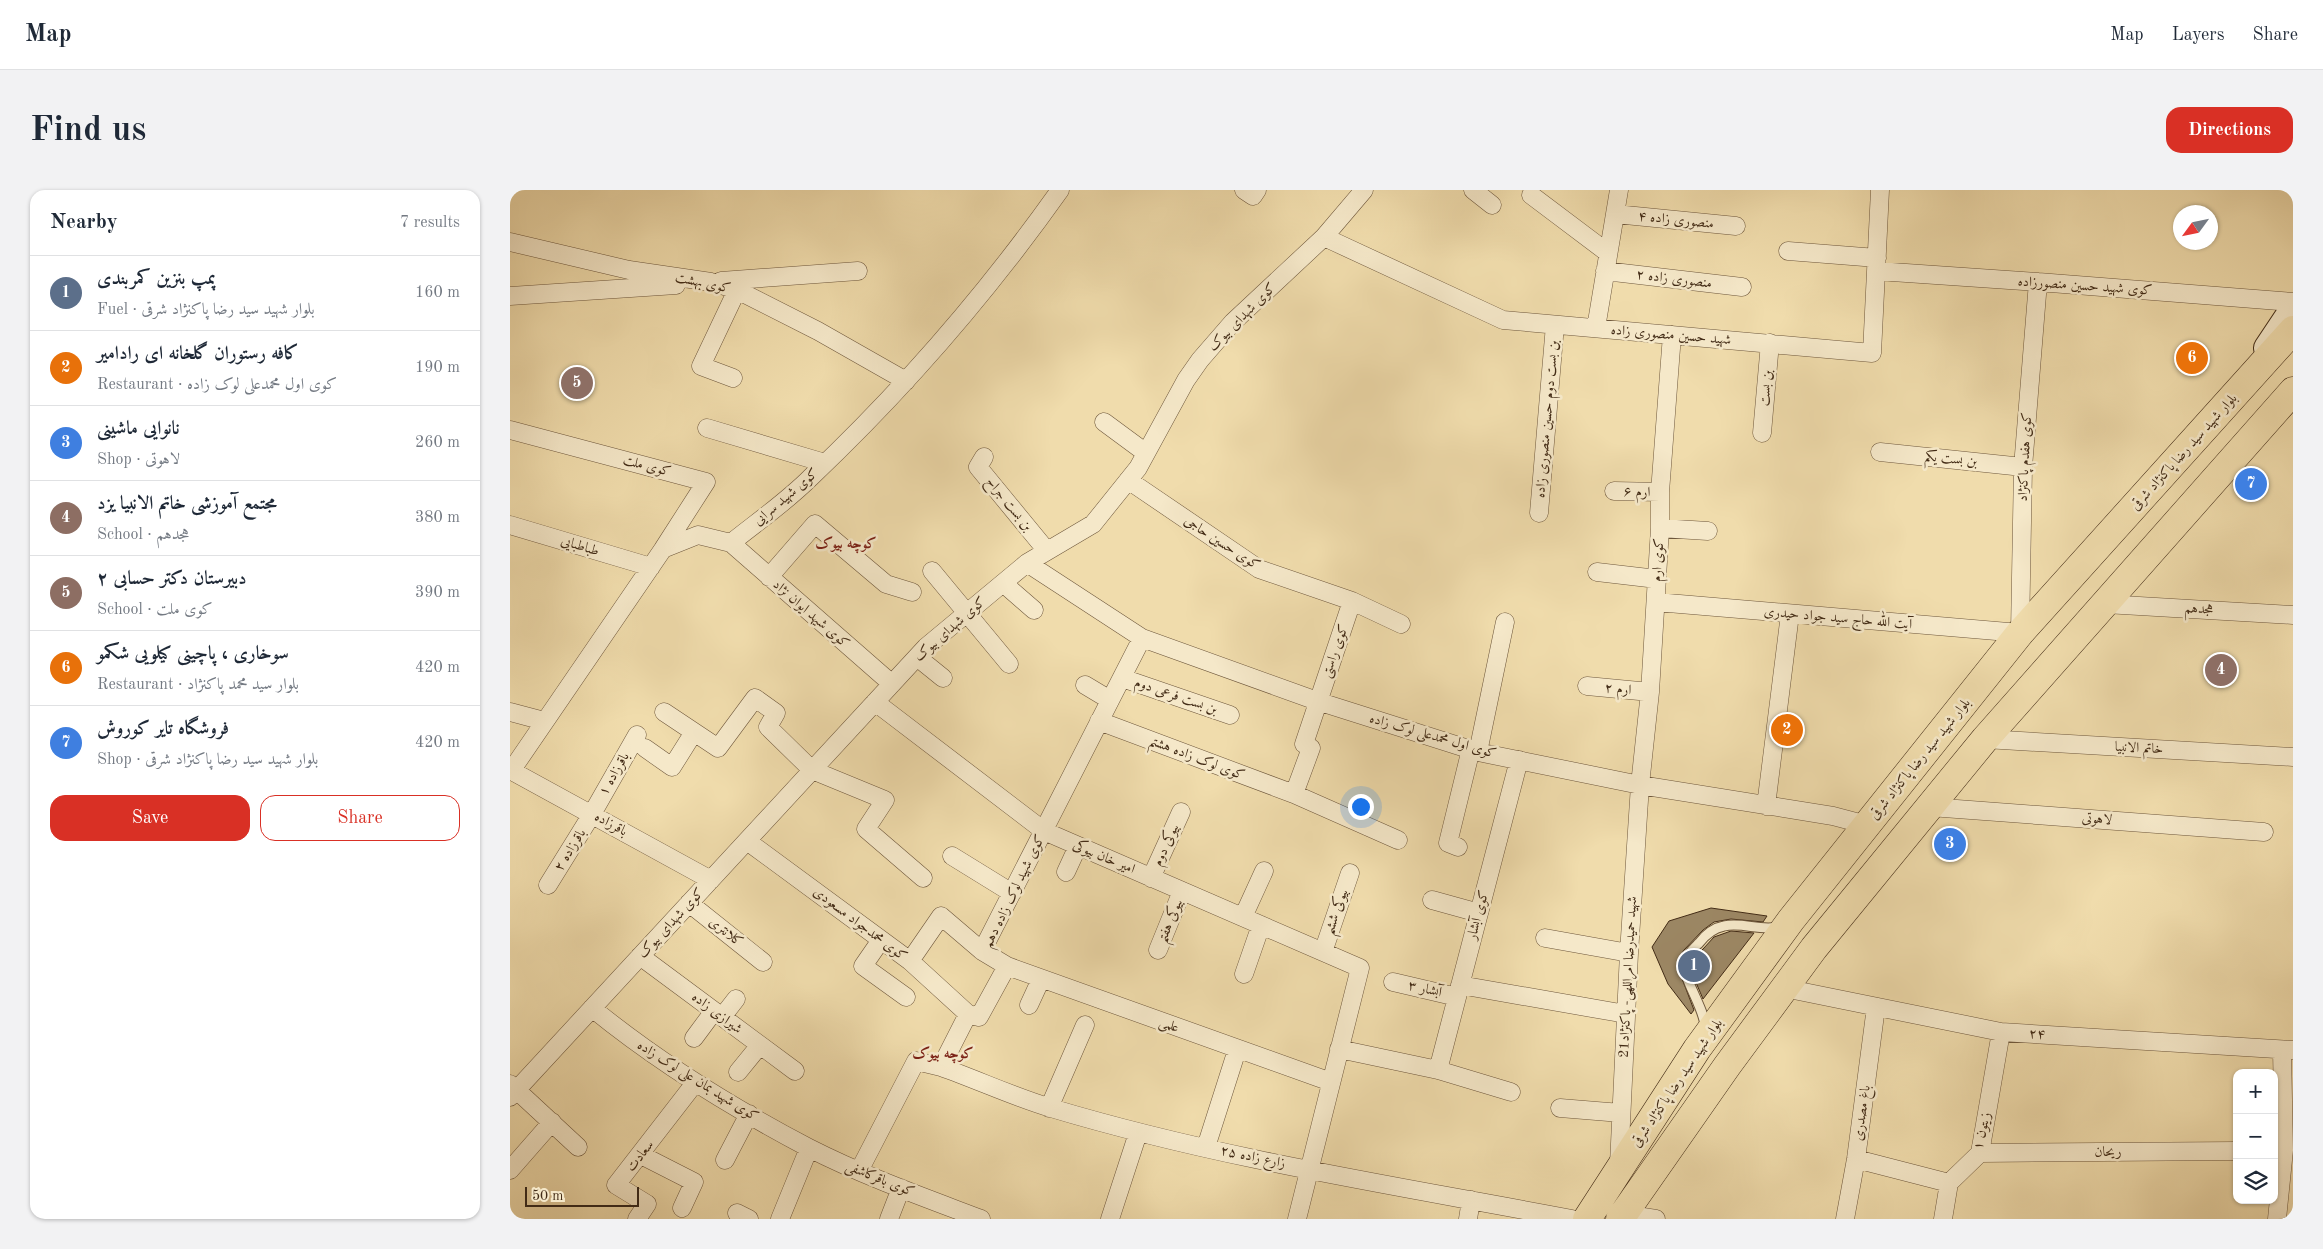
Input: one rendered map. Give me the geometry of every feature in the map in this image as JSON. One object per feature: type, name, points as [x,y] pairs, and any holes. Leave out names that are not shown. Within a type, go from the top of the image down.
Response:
[{"type":"main road","points":[[2234,395],[2293,309]]},
{"type":"main road","name":"بلوار شهید سید رضا پاکنژاد شرقی","points":[[1587,1219],[1702,1043],[1791,920],[2020,633],[2293,330]]},
{"type":"main road","points":[[1622,1216],[1727,1066],[1814,948],[1985,739],[2293,392]]},
{"type":"street","points":[[1244,190],[1253,196],[1257,190]]},
{"type":"street","name":"کوی شهدای بیوک","points":[[512,1090],[592,1008],[917,657],[1028,563],[1093,524],[1128,480],[1146,452],[1186,380],[1200,360],[1233,322],[1324,237],[1364,190]]},
{"type":"street","points":[[1473,190],[1492,205]]},
{"type":"street","points":[[1596,328],[1618,190]]},
{"type":"street","name":"شهید حسین منصوری زاده","points":[[1324,237],[1503,320],[1872,353],[1880,190]]},
{"type":"street","name":"کوی شهید سرایی","points":[[731,543],[809,479],[906,381],[1020,247],[1052,192]]},
{"type":"street","points":[[1531,195],[1607,262]]},
{"type":"street","name":"منصوری زاده ۴","points":[[1615,214],[1736,226]]},
{"type":"street","name":"کوی بهشت","points":[[510,242],[629,270],[711,282],[737,290],[818,331],[906,381]]},
{"type":"street","name":"کوی شهید حسین منصورزاده","points":[[1788,251],[1877,265],[2038,282],[2293,302]]},
{"type":"street","name":"منصوری زاده ۲","points":[[1607,262],[1742,287]]},
{"type":"street","points":[[510,296],[858,271]]},
{"type":"street","name":"کوی هفدم پاکنژاد","points":[[2020,633],[2022,467],[2038,282]]},
{"type":"street","points":[[733,378],[701,366],[737,290]]},
{"type":"street","name":"بن بست دوم حسین منصوری زاده","points":[[1539,513],[1554,325]]},
{"type":"street","name":"کوی ارم","points":[[1640,785],[1650,692],[1660,528],[1660,492],[1672,335]]},
{"type":"street","name":"بن بست","points":[[1762,432],[1770,343]]},
{"type":"street","points":[[1104,422],[1146,452]]},
{"type":"street","points":[[707,428],[825,463]]},
{"type":"street","name":"کوی ملت","points":[[510,430],[706,482],[663,549]]},
{"type":"street","name":"بن بست یکم","points":[[1880,452],[2022,467]]},
{"type":"street","name":"بن بست جراح","points":[[984,457],[978,467],[1047,551]]},
{"type":"street","name":"کوی حسین حاجی","points":[[1128,480],[1259,569],[1352,601],[1401,624]]},
{"type":"street","name":"ارم ۶","points":[[1614,491],[1660,492]]},
{"type":"street","name":"طباطبایی","points":[[510,524],[651,567]]},
{"type":"street","points":[[769,577],[815,524],[886,584],[912,592]]},
{"type":"street","points":[[1660,528],[1708,531]]},
{"type":"street","points":[[511,771],[663,549],[698,535],[731,543]]},
{"type":"street","name":"کوی شیهد ایوان نژاد","points":[[731,543],[892,684]]},
{"type":"street","name":"کوی اول محمدعلی لوک زاده","points":[[1028,563],[1142,638],[1317,701],[1474,750],[1640,785],[1832,816],[1867,825]]},
{"type":"street","points":[[932,571],[1009,664]]},
{"type":"street","points":[[1597,572],[1657,579]]},
{"type":"street","points":[[1003,583],[1034,610]]},
{"type":"street","name":"کوی راستی","points":[[1317,701],[1352,601]]},
{"type":"street","name":"آیت الله حاج سید جواد حیدری","points":[[1656,602],[2020,633]]},
{"type":"street","name":"هجدهم","points":[[2105,604],[2293,615]]},
{"type":"street","points":[[1766,806],[1790,614]]},
{"type":"street","points":[[1458,846],[1448,842],[1474,750],[1505,622]]},
{"type":"street","name":"کوی شهید لوک زاده دهم","points":[[968,1014],[980,1017],[1007,966],[982,951],[1142,638]]},
{"type":"street","points":[[917,657],[942,678]]},
{"type":"street","name":"بن بست فرعی دوم","points":[[1122,678],[1230,715]]},
{"type":"street","points":[[1085,685],[1110,700]]},
{"type":"street","name":"ارم ۲","points":[[1587,686],[1650,692]]},
{"type":"street","points":[[664,712],[718,748],[755,698],[776,713],[768,728],[812,770],[885,800],[866,829],[923,878]]},
{"type":"street","points":[[1294,794],[1311,748],[1304,744],[1317,701]]},
{"type":"street","name":"امیر خان بیوکی","points":[[875,702],[1044,831],[1360,968],[1340,1049]]},
{"type":"street","points":[[510,712],[544,721]]},
{"type":"street","name":"کوی لوک زاده هشتم","points":[[1100,721],[1294,794],[1398,840]]},
{"type":"street","name":"باقرزاده ۱","points":[[592,814],[641,741],[672,767],[694,732]]},
{"type":"street","name":"خاتم الانبیا","points":[[1985,739],[2293,757]]},
{"type":"street","name":"کوی آبشار","points":[[1438,1070],[1519,760]]},
{"type":"street","name":"باقرزاده","points":[[511,771],[711,880]]},
{"type":"street","name":"شهید حمیدرضا امراللهی- پاکنژاد21","points":[[1619,1170],[1629,953],[1640,785]]},
{"type":"street","name":"لاهوتی","points":[[1930,807],[2264,832]]},
{"type":"street","name":"بیوکی دوم","points":[[1151,878],[1181,812]]},
{"type":"street","name":"باقرزاده ۲","points":[[548,885],[592,814]]},
{"type":"street","name":"کوی محمدجواد مسعودی","points":[[747,841],[910,961],[968,1014]]},
{"type":"street","points":[[1066,872],[1078,846]]},
{"type":"street","points":[[952,856],[1012,893]]},
{"type":"street","points":[[1243,917],[1264,871]]},
{"type":"street","name":"بیوکی ششم","points":[[1323,952],[1350,873]]},
{"type":"street","name":"بیوکی هفتم","points":[[1158,950],[1182,891]]},
{"type":"street","points":[[1432,900],[1479,913]]},
{"type":"street","name":"کلانتری","points":[[689,903],[763,962]]},
{"type":"street","points":[[910,961],[941,916],[982,951]]},
{"type":"street","points":[[1244,974],[1261,925]]},
{"type":"street","points":[[1545,938],[1629,953]]},
{"type":"street","points":[[881,940],[863,966],[906,997]]},
{"type":"street","name":"شیرازی زاده","points":[[640,956],[794,1071]]},
{"type":"street","name":"علمی","points":[[1007,966],[1237,1050],[1332,1082]]},
{"type":"street","points":[[1029,1005],[1041,979]]},
{"type":"street","name":"آبشار ۳","points":[[1393,982],[1626,1014]]},
{"type":"street","name":"۲۴","points":[[1784,988],[2001,1032],[2288,1050]]},
{"type":"street","points":[[694,1038],[736,999]]},
{"type":"street","name":"باغ مصدری","points":[[1845,1219],[1856,1159],[1876,1006]]},
{"type":"street","name":"کوی شهید بمان علی لوک زاده","points":[[592,1008],[625,1035],[695,1083],[809,1148]]},
{"type":"street","points":[[858,1171],[916,1061],[941,1067],[968,1014]]},
{"type":"street","points":[[1049,1108],[1085,1025]]},
{"type":"street","name":"زیتون ۱","points":[[1949,1183],[1980,1153],[2001,1032]]},
{"type":"street","points":[[738,1072],[760,1045]]},
{"type":"street","points":[[1297,1219],[1340,1049],[1438,1070],[1511,1092]]},
{"type":"street","points":[[1206,1147],[1237,1050]]},
{"type":"street","points":[[2277,1219],[2284,1150],[2288,1050]]},
{"type":"street","name":"زارع زاده ۲۵","points":[[941,1067],[1049,1108],[1138,1133],[1309,1170],[1572,1219]]},
{"type":"street","name":"سعادت","points":[[637,1219],[647,1204],[616,1185],[695,1083]]},
{"type":"street","points":[[512,1090],[552,1122],[578,1147]]},
{"type":"street","points":[[1560,1108],[1621,1113]]},
{"type":"street","points":[[725,1160],[749,1114]]},
{"type":"street","points":[[510,1170],[552,1122]]},
{"type":"street","points":[[1110,1219],[1138,1133]]},
{"type":"street","points":[[780,1219],[809,1148]]},
{"type":"street","name":"کوی باقرکاشفی","points":[[809,1148],[858,1171],[981,1219]]},
{"type":"street","name":"ریحان","points":[[1980,1153],[2233,1151]]},
{"type":"street","points":[[640,1155],[694,1182],[682,1208]]},
{"type":"street","points":[[1856,1159],[1949,1183],[1943,1219]]},
{"type":"street","points":[[889,1219],[901,1188]]},
{"type":"street","points":[[1468,1219],[1471,1200]]},
{"type":"street","points":[[1622,1216],[1656,1219]]},
{"type":"lane","points":[[1702,1043],[1704,1032],[1703,1012],[1687,977],[1684,963],[1687,957],[1713,928],[1733,924],[1776,928],[1791,920]]},
{"type":"building","points":[[1711,908],[1767,916],[1763,922],[1731,919],[1714,922],[1703,930],[1684,950],[1679,959],[1678,968],[1694,1010],[1691,1014],[1668,984],[1652,947],[1669,921]]},
{"type":"building","points":[[1731,931],[1754,933],[1703,999],[1692,973],[1692,961],[1714,937]]},
{"type":"place","name":"سوخاری ، پاچینی کیلویی شکمو","points":[[2192,358]]},
{"type":"place","name":"دبیرستان دکتر حسابی ۲","points":[[577,383]]},
{"type":"place","name":"فروشگاه تایر کوروش","points":[[2251,484]]},
{"type":"place","name":"مجتمع آموزشی خاتم الانبیا یزد","points":[[2221,670]]},
{"type":"place","name":"کافه رستوران گلخانه ای رادامیر","points":[[1787,730]]},
{"type":"place","name":"نانوایی ماشینی","points":[[1950,844]]},
{"type":"place","name":"پمپ بنزین کمربندی","points":[[1694,966]]},
{"type":"district","name":"کوچه بیوک","points":[[846,544]]},
{"type":"district","name":"کوچه بیوک","points":[[943,1054]]}]
